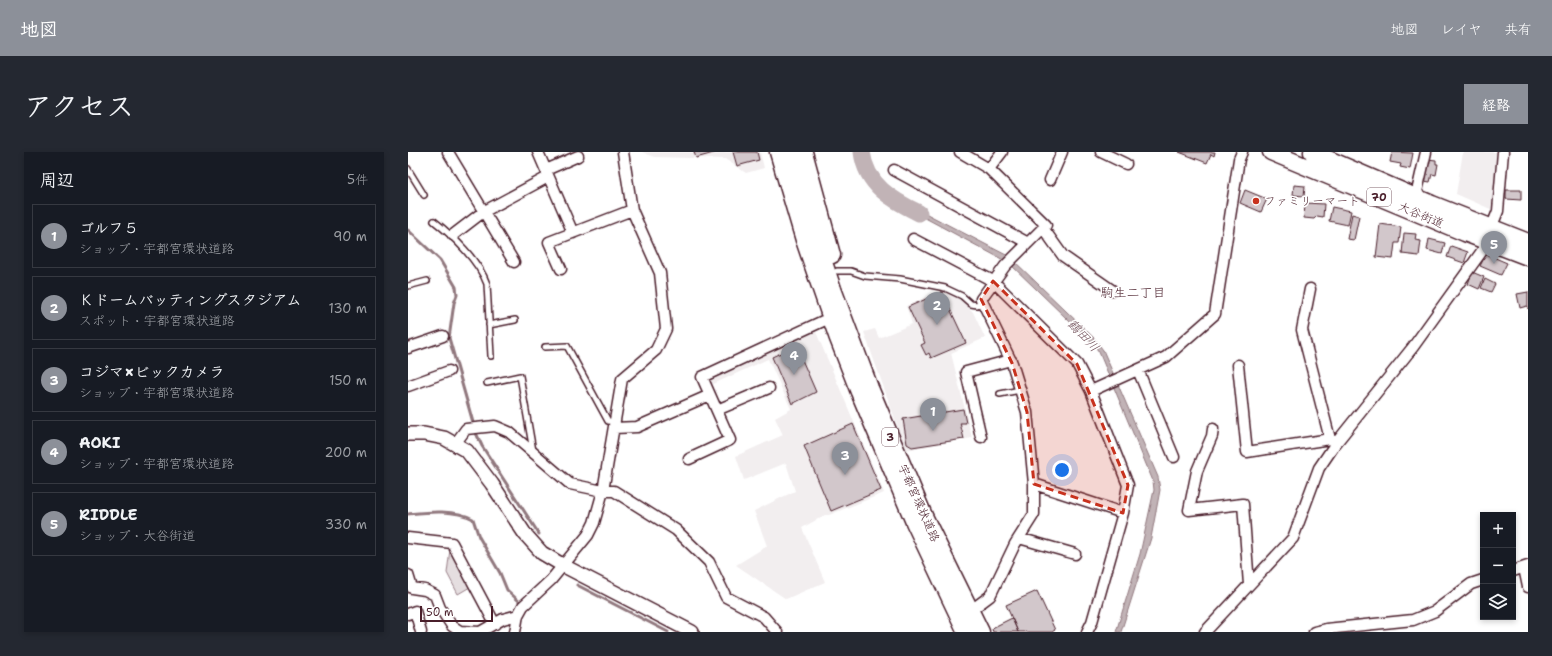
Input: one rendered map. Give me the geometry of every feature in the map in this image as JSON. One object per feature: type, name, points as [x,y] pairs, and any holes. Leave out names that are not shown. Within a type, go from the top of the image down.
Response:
[{"type":"main road","name":"3","points":[[770,152],[809,284],[823,322],[836,354],[864,390]]},
{"type":"main road","name":"3","points":[[778,152],[810,238]]},
{"type":"main road","name":"3","points":[[791,152],[810,238]]},
{"type":"main road","name":"3","points":[[804,152],[837,271],[862,347],[864,390]]},
{"type":"main road","name":"大谷街道","points":[[1271,152],[1489,235],[1528,242]]},
{"type":"main road","name":"大谷街道","points":[[1312,152],[1332,156],[1416,196],[1528,257]]},
{"type":"main road","name":"宇都宮環状道路","points":[[810,238],[833,289],[864,390],[914,522],[966,632]]},
{"type":"main road","name":"宇都宮環状道路","points":[[864,390],[981,632]]},
{"type":"street","points":[[448,152],[514,262]]},
{"type":"street","points":[[538,152],[573,233]]},
{"type":"street","points":[[515,632],[518,615],[523,606],[564,566],[588,535],[594,523],[603,491],[622,379],[656,350],[666,329],[660,273],[632,210],[623,152]]},
{"type":"street","points":[[960,152],[989,169],[1046,225],[1005,266],[993,280],[981,299],[1011,360],[1027,412],[1034,484],[1034,514],[1019,538],[990,596],[970,611]]},
{"type":"street","points":[[989,169],[1002,152]]},
{"type":"street","points":[[1050,180],[1062,152]]},
{"type":"street","points":[[1101,152],[1126,164]]},
{"type":"street","points":[[1091,391],[1166,357],[1215,314],[1242,152]]},
{"type":"street","points":[[1416,196],[1426,152]]},
{"type":"street","points":[[1205,632],[1293,538],[1319,468],[1333,442],[1413,347],[1482,251],[1497,216],[1503,152]]},
{"type":"street","points":[[453,236],[484,212],[578,156]]},
{"type":"street","points":[[894,170],[1028,243]]},
{"type":"street","points":[[561,269],[549,242],[632,210]]},
{"type":"street","points":[[1043,228],[1063,256],[1112,290]]},
{"type":"street","points":[[913,240],[993,280],[1077,364],[1091,391],[1128,485],[1123,513],[1092,622],[1087,632]]},
{"type":"street","points":[[1310,290],[1302,330],[1333,442]]},
{"type":"street","points":[[689,459],[730,440],[702,377],[823,322]]},
{"type":"street","points":[[408,348],[443,336]]},
{"type":"street","points":[[981,437],[966,372],[1011,360]]},
{"type":"street","points":[[1238,365],[1247,452],[1333,442]]},
{"type":"street","points":[[1138,370],[1174,457]]},
{"type":"street","points":[[408,386],[449,371]]},
{"type":"street","points":[[716,410],[769,388]]},
{"type":"street","points":[[614,425],[637,427],[710,395]]},
{"type":"street","points":[[456,444],[468,428],[495,426],[509,432],[570,484],[603,491],[614,491],[676,530],[709,562],[726,597],[764,617],[777,632]]},
{"type":"street","points":[[1213,429],[1212,436],[1197,471],[1189,510],[1244,504],[1249,585]]},
{"type":"street","points":[[408,434],[424,434],[444,438],[467,451],[492,484],[525,534],[542,553],[564,566],[692,632]]},
{"type":"street","points":[[1034,484],[1123,513]]},
{"type":"street","points":[[408,538],[452,543],[495,624]]},
{"type":"street","points":[[1019,538],[1075,554]]},
{"type":"street","points":[[1516,570],[1526,567],[1528,587]]},
{"type":"street","points":[[408,575],[412,588],[425,590],[435,596],[440,608],[452,626],[460,631],[480,632],[503,619],[518,615]]},
{"type":"street","points":[[1314,632],[1413,620],[1435,611],[1471,584],[1480,581]]},
{"type":"street","points":[[408,614],[415,611],[421,632]]},
{"type":"lane","points":[[408,169],[424,195]]},
{"type":"lane","points":[[434,221],[453,236],[480,269],[485,278],[487,284],[491,356]]},
{"type":"lane","points":[[837,271],[850,271],[865,276],[900,279],[945,288],[962,296],[971,304],[976,305],[982,302]]},
{"type":"lane","points":[[408,286],[427,281]]},
{"type":"lane","points":[[489,325],[515,320]]},
{"type":"lane","points":[[545,347],[567,346],[608,421],[614,425]]},
{"type":"lane","points":[[488,382],[520,376],[533,452]]},
{"type":"lane","points":[[1000,394],[1020,390]]},
{"type":"highlighted area","points":[[993,281],[1077,364],[1128,485],[1123,513],[1034,484],[1027,412],[1012,363],[981,299]]},
{"type":"shaded area","points":[[642,152],[760,152],[764,168],[746,173],[725,159],[654,157]]},
{"type":"shaded area","points":[[1463,152],[1498,152],[1495,211],[1456,194]]},
{"type":"shaded area","points":[[942,290],[956,295],[973,312],[985,338],[951,353],[972,438],[906,450],[864,332],[875,329],[879,338],[912,324],[906,306]]},
{"type":"shaded area","points":[[816,332],[884,493],[829,515],[825,515],[802,528],[825,582],[786,599],[736,565],[767,546],[754,511],[795,491],[786,463],[744,480],[736,456],[783,435],[775,418],[791,409],[768,359],[709,386],[706,378],[795,339]]},
{"type":"shaded area","points":[[450,549],[470,587],[458,594],[447,573]]},
{"type":"water","points":[[861,152],[865,152],[871,174],[878,183],[902,201],[1010,257],[1094,338],[1103,350],[1158,477],[1160,490],[1151,538],[1121,632],[1116,632],[1140,554],[1154,490],[1153,481],[1099,352],[1094,345],[1009,263],[901,205],[881,189],[868,175],[862,162]]},
{"type":"building","points":[[694,152],[717,152],[696,158]]},
{"type":"building","points":[[733,152],[757,152],[759,160],[737,166]]},
{"type":"building","points":[[1179,152],[1215,152],[1214,156],[1211,154],[1207,163]]},
{"type":"building","points":[[1392,152],[1413,153],[1410,169],[1400,167],[1401,164],[1390,162]]},
{"type":"building","points":[[1428,159],[1436,160],[1436,164],[1438,164],[1436,175],[1432,174],[1430,182],[1424,181]]},
{"type":"building","points":[[1294,185],[1305,186],[1304,196],[1293,195]]},
{"type":"building","points":[[1245,190],[1267,199],[1261,212],[1240,203]]},
{"type":"building","points":[[1506,190],[1521,190],[1521,200],[1506,199]]},
{"type":"building","points":[[1305,203],[1324,204],[1323,217],[1317,216],[1314,219],[1304,218]]},
{"type":"building","points":[[1332,207],[1351,211],[1348,225],[1329,221]]},
{"type":"building","points":[[1352,214],[1359,216],[1354,240],[1347,239]]},
{"type":"building","points":[[1380,224],[1401,227],[1399,243],[1395,243],[1393,259],[1376,257]]},
{"type":"building","points":[[1404,233],[1416,234],[1415,240],[1421,241],[1419,256],[1402,254]]},
{"type":"building","points":[[1429,239],[1445,243],[1442,254],[1427,250]]},
{"type":"building","points":[[1451,246],[1468,252],[1464,263],[1447,257]]},
{"type":"building","points":[[1486,254],[1507,263],[1501,275],[1480,266]]},
{"type":"building","points":[[1472,272],[1484,277],[1479,289],[1468,284]]},
{"type":"building","points":[[1485,279],[1495,284],[1491,292],[1481,288]]},
{"type":"building","points":[[942,292],[966,343],[931,358],[929,353],[926,355],[921,345],[925,343],[908,307]]},
{"type":"building","points":[[1528,292],[1528,309],[1527,306],[1520,308],[1517,294]]},
{"type":"building","points":[[796,346],[816,392],[792,404],[772,357]]},
{"type":"building","points":[[963,409],[966,423],[960,423],[964,439],[912,447],[907,444],[903,419]]},
{"type":"building","points":[[853,424],[881,490],[831,511],[804,446]]},
{"type":"building","points":[[1037,591],[1055,630],[1052,632],[1018,632],[1006,605]]},
{"type":"building","points":[[1012,618],[1018,632],[993,632],[992,629],[994,627]]},
{"type":"waterway","name":"鶴田川","points":[[862,152],[864,164],[869,174],[882,190],[899,203],[919,213]]},
{"type":"waterway","points":[[408,230],[440,260],[456,287],[457,295],[454,303],[449,338],[476,433],[482,446],[539,534]]},
{"type":"waterway","points":[[408,514],[449,512],[473,519],[479,537],[500,573],[507,590],[521,603],[523,601]]},
{"type":"waterway","points":[[577,585],[668,632]]},
{"type":"place","name":"ファミリーマート","points":[[1256,201]]},
{"type":"place","name":"RIDDLE","points":[[1494,264]]},
{"type":"place","name":"Ｋドームバッティングスタジアム","points":[[937,325]]},
{"type":"place","name":"AOKI","points":[[794,375]]},
{"type":"place","name":"ゴルフ５","points":[[933,431]]},
{"type":"place","name":"コジマ×ビックカメラ","points":[[845,475]]},
{"type":"district","name":"駒生二丁目","points":[[1133,292]]}]
